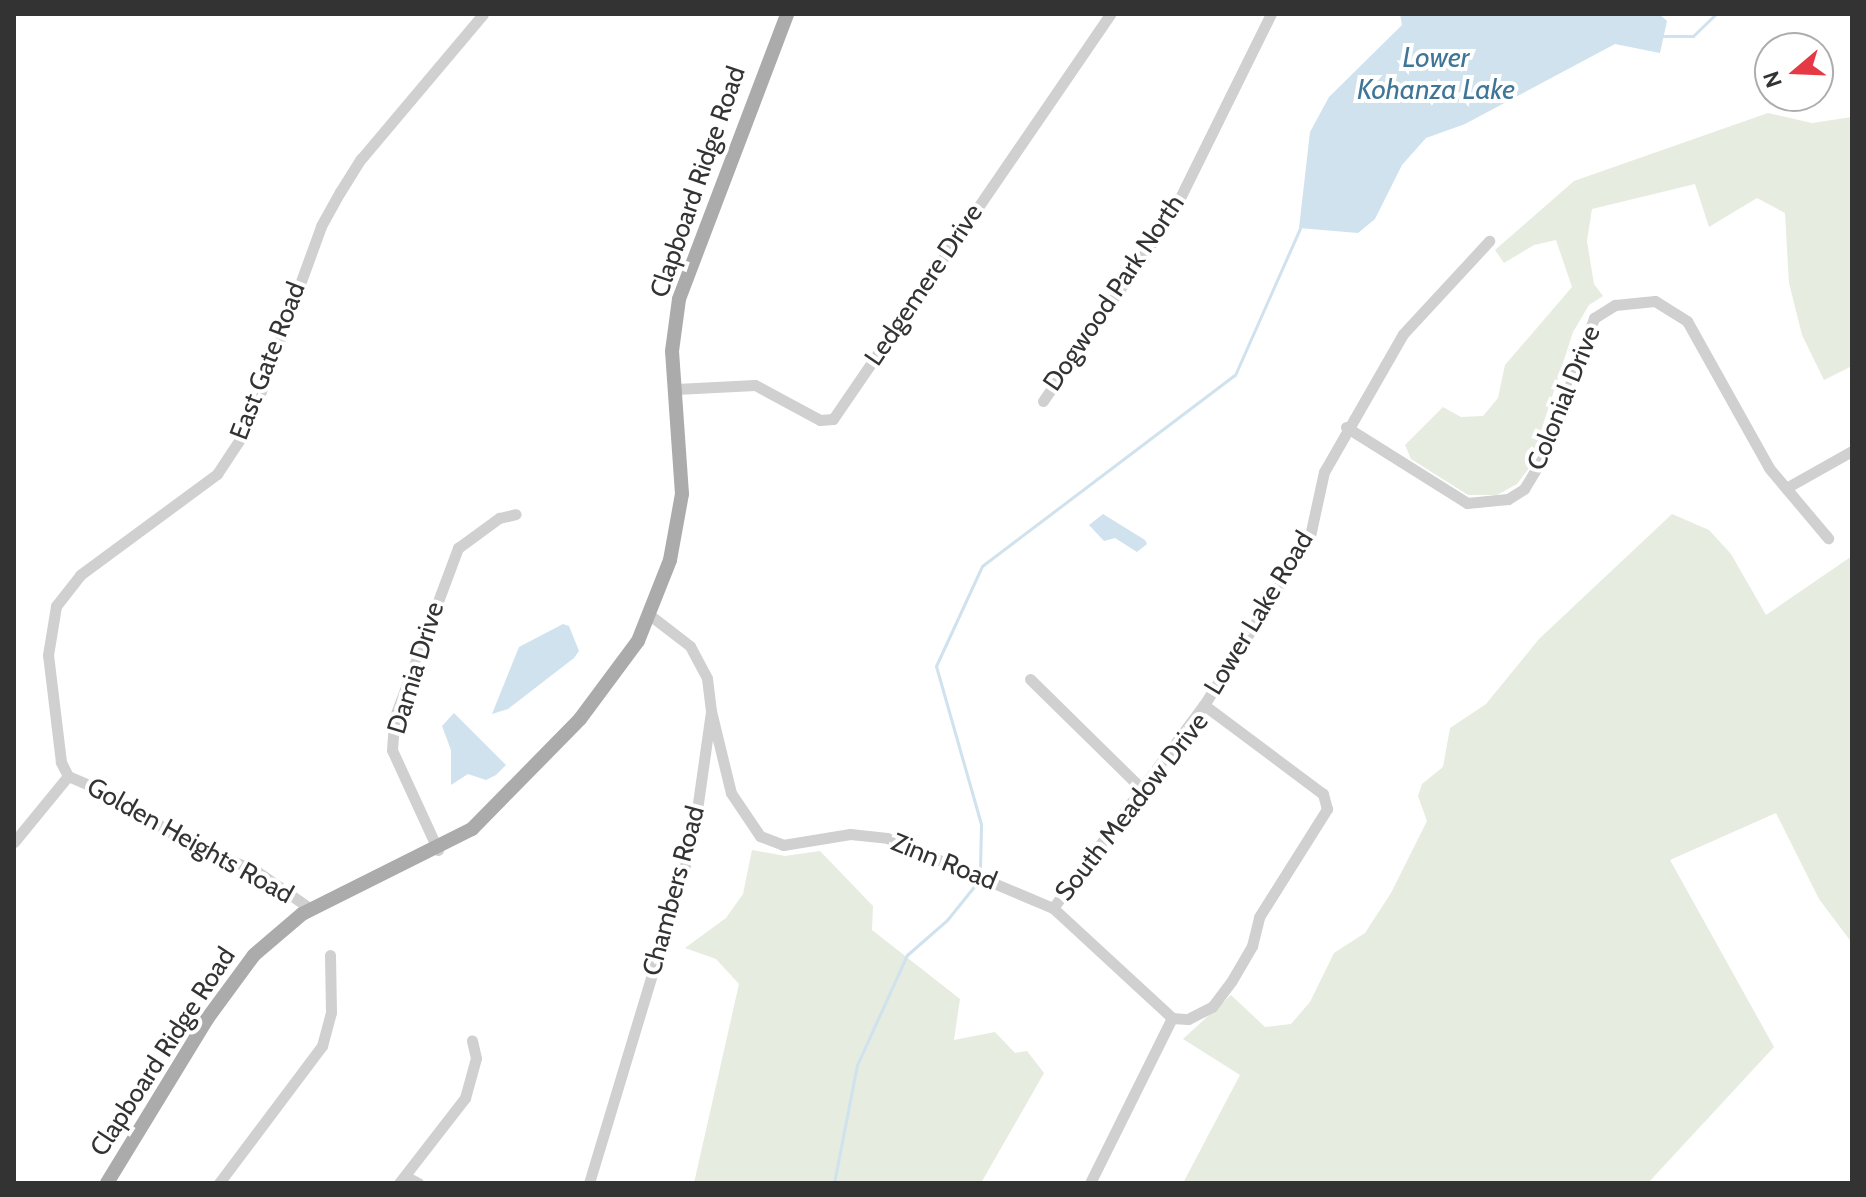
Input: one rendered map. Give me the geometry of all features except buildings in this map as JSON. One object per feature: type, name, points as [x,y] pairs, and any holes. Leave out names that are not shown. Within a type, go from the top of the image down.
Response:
[{"type":"main road","name":"Clapboard Ridge Road","points":[[107,1183],[233,980],[277,933],[311,909],[438,850],[494,810],[580,719],[623,666],[651,616],[670,560],[682,494],[673,331],[682,289],[787,14]]},
{"type":"street","name":"East Gate Road","points":[[68,776],[61,762],[48,655],[56,606],[80,575],[217,474],[248,427],[321,226],[340,192],[361,159],[483,14]]},
{"type":"street","name":"Ledgemere Drive","points":[[676,389],[755,385],[820,420],[833,419],[1110,14]]},
{"type":"street","name":"Dogwood Park North","points":[[1043,401],[1173,212],[1271,14]]},
{"type":"street","name":"Lower Lake Road","points":[[1204,705],[1310,536],[1324,472],[1346,427],[1403,334],[1489,241]]},
{"type":"street","name":"Colonial Drive","points":[[1346,427],[1467,503],[1508,499],[1524,489],[1544,456],[1585,329],[1594,318],[1615,305],[1655,301],[1687,321],[1747,433],[1786,488],[1828,538]]},
{"type":"street","points":[[1786,488],[1852,451]]},
{"type":"street","name":"Damia Drive","points":[[438,850],[392,750],[394,719],[458,548],[499,518],[516,514]]},
{"type":"street","name":"Chambers Road","points":[[589,1183],[693,838],[711,711],[707,678],[690,646],[651,616]]},
{"type":"street","points":[[1030,679],[1142,789]]},
{"type":"street","name":"South Meadow Drive","points":[[1053,908],[1204,705],[1323,794],[1327,809],[1259,917],[1252,946],[1231,982],[1212,1007],[1188,1019],[1172,1018]]},
{"type":"street","name":"Zinn Road","points":[[711,711],[731,793],[760,836],[783,845],[850,834],[887,838],[1053,908],[1172,1018]]},
{"type":"street","points":[[14,842],[68,776]]},
{"type":"street","name":"Golden Heights Road","points":[[68,776],[117,797],[188,844],[262,874],[311,909]]},
{"type":"street","points":[[219,1183],[322,1046],[331,1012],[330,955]]},
{"type":"street","points":[[1090,1183],[1172,1018]]},
{"type":"street","points":[[418,1183],[402,1179],[465,1098],[476,1058],[472,1040]]},
{"type":"shaded area","points":[[1768,113],[1812,123],[1852,117],[1852,366],[1824,380],[1802,335],[1789,283],[1785,213],[1757,198],[1709,227],[1695,184],[1592,209],[1587,241],[1594,284],[1603,296],[1589,305],[1573,332],[1529,468],[1517,484],[1497,495],[1468,495],[1411,459],[1405,445],[1443,407],[1461,417],[1483,416],[1498,398],[1505,365],[1572,287],[1556,240],[1534,245],[1504,263],[1495,250],[1574,181]]},
{"type":"shaded area","points":[[1672,514],[1709,530],[1731,554],[1766,615],[1852,556],[1852,943],[1819,899],[1776,813],[1670,860],[1774,1047],[1648,1183],[1183,1183],[1240,1075],[1183,1039],[1231,995],[1265,1027],[1291,1024],[1310,1002],[1334,953],[1365,933],[1391,893],[1427,821],[1418,796],[1422,784],[1443,767],[1450,728],[1486,704],[1539,639]]},
{"type":"shaded area","points":[[752,850],[785,856],[820,851],[873,906],[872,930],[960,999],[954,1040],[995,1032],[1015,1053],[1027,1051],[1044,1073],[981,1183],[694,1183],[739,984],[716,959],[685,948],[726,918],[743,894]]},
{"type":"water","name":"Lower Kohanza Lake","points":[[1400,14],[1659,14],[1667,21],[1660,53],[1615,44],[1465,124],[1426,138],[1402,165],[1375,219],[1358,233],[1299,228],[1310,132],[1329,97],[1402,25]]},
{"type":"water","points":[[1103,514],[1147,544],[1137,552],[1115,538],[1104,541],[1089,525]]},
{"type":"water","points":[[563,624],[569,626],[579,651],[574,658],[508,709],[492,714],[519,647]]},
{"type":"water","points":[[454,713],[506,765],[496,775],[486,780],[468,774],[451,785],[451,750],[442,726]]},
{"type":"waterway","points":[[1661,36],[1693,36],[1716,14]]},
{"type":"waterway","points":[[980,869],[981,824],[936,666],[982,566],[1235,375],[1301,226]]},
{"type":"waterway","points":[[834,1183],[857,1065],[907,955],[947,920],[976,884]]}]
